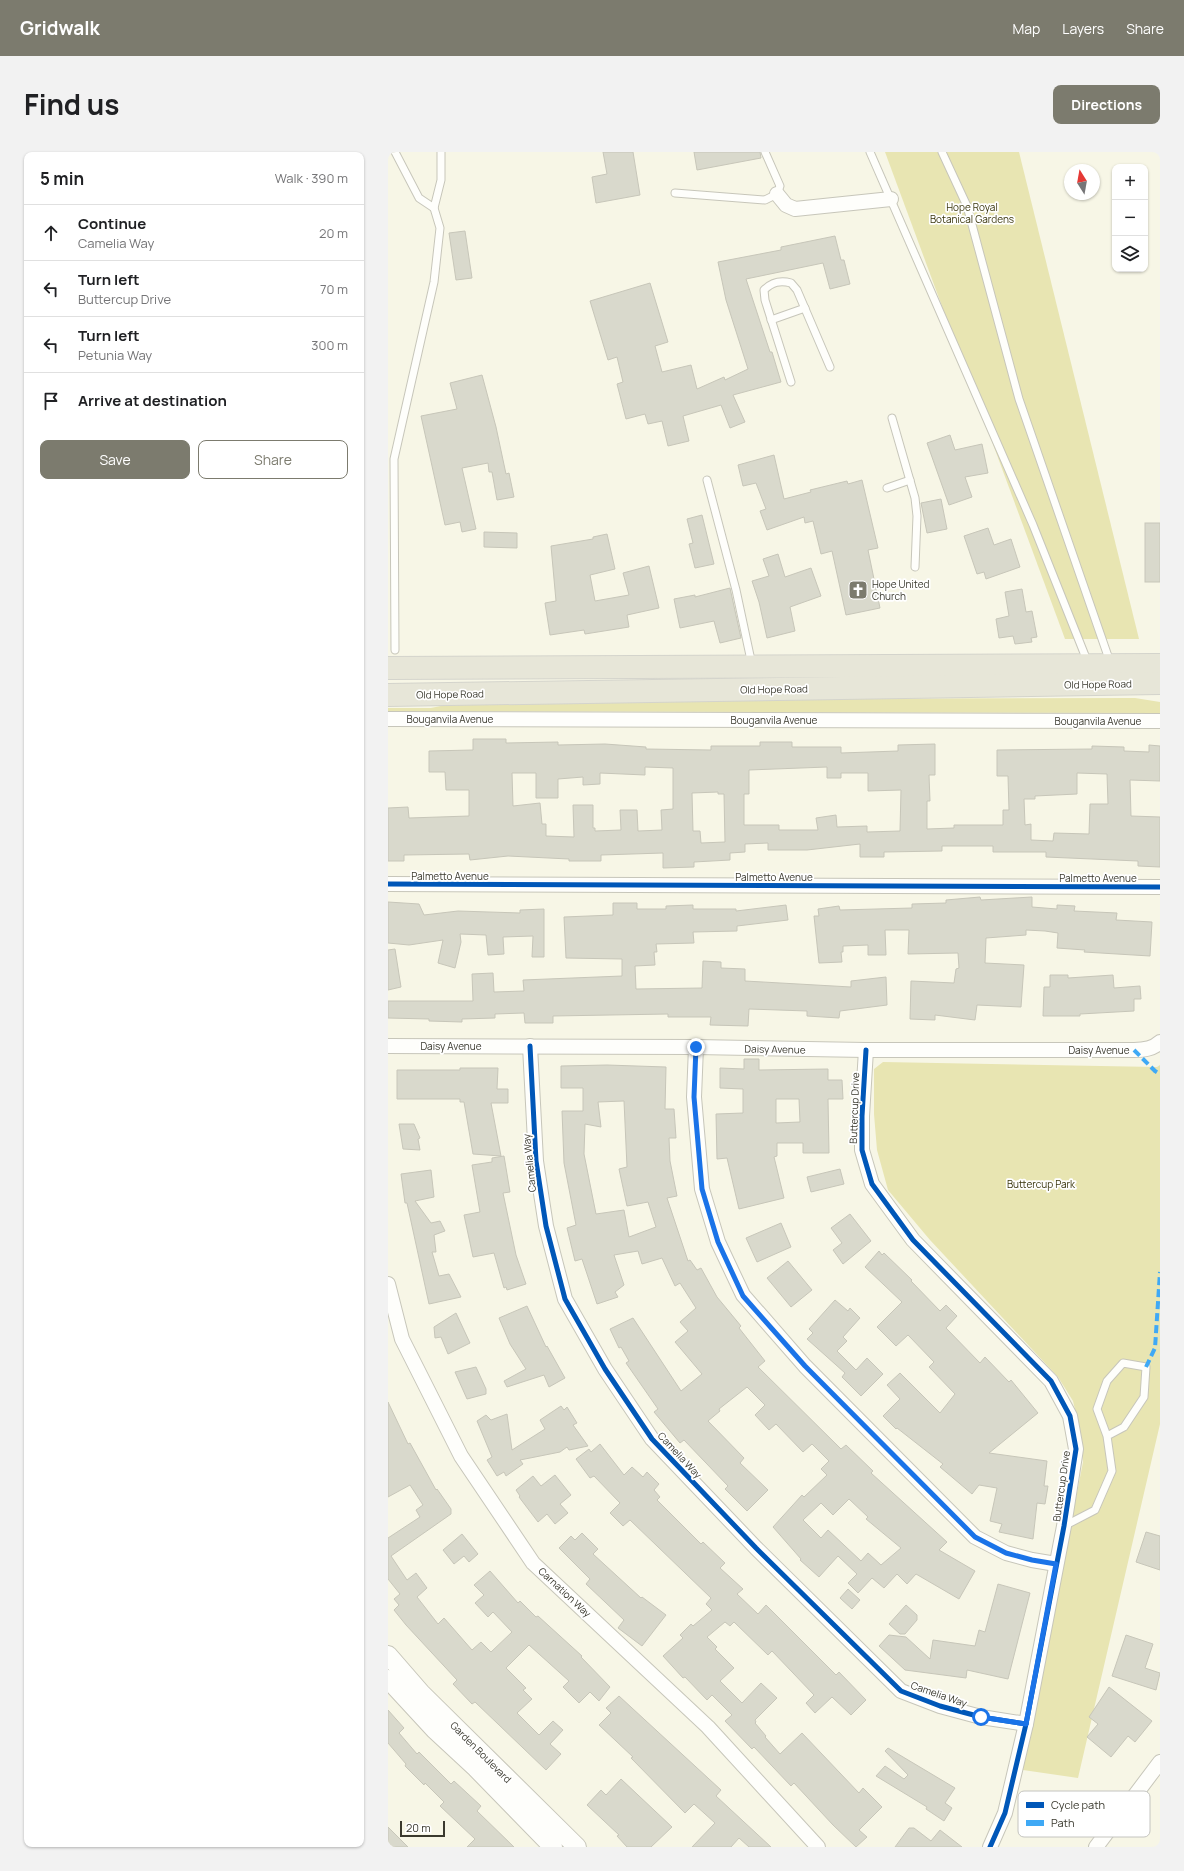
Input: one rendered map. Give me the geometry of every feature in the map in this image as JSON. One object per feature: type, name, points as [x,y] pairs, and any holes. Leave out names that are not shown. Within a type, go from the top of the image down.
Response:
[{"type":"main road","name":"Old Hope Road","points":[[392,659],[1103,675],[1160,683]]},
{"type":"main road","name":"Old Hope Road","points":[[388,695],[1103,675],[1160,665]]},
{"type":"street","points":[[777,194],[786,205],[795,209],[891,198]]},
{"type":"street","name":"Bouganvila Avenue","points":[[388,719],[1160,721]]},
{"type":"street","name":"Palmetto Avenue","points":[[388,884],[1160,888]]},
{"type":"street","name":"Daisy Avenue","points":[[388,1046],[696,1047],[866,1050],[1146,1050],[1156,1046],[1160,1042]]},
{"type":"street","name":"Camelia Way","points":[[530,1046],[536,1161],[546,1226],[565,1299],[605,1369],[652,1439],[756,1548],[901,1690],[940,1706],[981,1717],[1026,1724]]},
{"type":"street","points":[[696,1047],[694,1097],[702,1189],[718,1242],[743,1296],[805,1366],[975,1537],[1006,1553],[1032,1560],[1056,1564]]},
{"type":"street","name":"Buttercup Drive","points":[[866,1050],[862,1116],[862,1150],[872,1184],[913,1240],[1051,1381],[1070,1416],[1076,1449],[1064,1526],[1026,1724],[1005,1814],[990,1847]]},
{"type":"street","name":"Carnation Way","points":[[388,1284],[402,1338],[461,1456],[534,1563],[708,1727],[818,1847]]},
{"type":"street","name":"Garden Boulevard","points":[[388,1655],[421,1693],[577,1847]]},
{"type":"street","name":"Garden Boulevard","points":[[388,1679],[435,1730],[476,1768],[553,1847]]},
{"type":"street","points":[[1138,1791],[1160,1762]]},
{"type":"street","points":[[1096,1847],[1104,1837]]},
{"type":"lane","points":[[395,152],[419,198],[434,208]]},
{"type":"lane","points":[[392,659],[391,460],[434,282],[440,228],[434,208],[441,180],[441,152]]},
{"type":"lane","points":[[675,194],[765,200],[777,194],[780,186],[765,152]]},
{"type":"lane","points":[[870,152],[1033,525],[1103,675]]},
{"type":"lane","points":[[942,152],[967,206],[1019,399],[1103,675]]},
{"type":"lane","points":[[791,382],[765,300],[764,290],[769,285],[782,281],[791,283],[805,308],[830,367]]},
{"type":"lane","points":[[772,320],[805,308]]},
{"type":"lane","points":[[892,418],[915,498],[917,516],[915,567]]},
{"type":"lane","points":[[707,480],[736,590],[752,667]]},
{"type":"lane","points":[[887,488],[910,480]]},
{"type":"lane","points":[[1064,1526],[1095,1510],[1112,1471],[1107,1436],[1097,1410],[1107,1381],[1123,1363],[1146,1367],[1144,1396],[1124,1427],[1107,1436]]},
{"type":"green space","name":"Hope Royal Botanical Gardens","points":[[885,152],[1019,152],[1139,639],[1065,639]]},
{"type":"green space","points":[[1135,698],[1160,702],[1160,713],[388,711],[388,708],[431,708],[470,700]]},
{"type":"green space","name":"Buttercup Park","points":[[883,1062],[1157,1067],[1160,1065],[1160,1424],[1078,1778],[1023,1770],[1083,1462],[1081,1435],[1073,1401],[1058,1377],[930,1240],[888,1190],[877,1150],[874,1114],[874,1069]]},
{"type":"building","points":[[603,152],[633,152],[640,195],[596,203],[592,177],[607,174]]},
{"type":"building","points":[[694,152],[760,152],[761,158],[697,170]]},
{"type":"building","points":[[465,231],[472,278],[456,280],[449,233]]},
{"type":"building","points":[[835,236],[841,260],[844,260],[850,284],[830,289],[823,263],[746,279],[781,382],[733,395],[745,422],[730,428],[721,405],[683,416],[689,441],[668,446],[662,421],[648,424],[645,414],[626,419],[617,384],[623,382],[617,357],[608,360],[590,301],[650,283],[668,342],[655,346],[662,372],[691,365],[697,389],[724,377],[725,380],[748,369],[726,300],[718,262],[781,250],[781,247]]},
{"type":"building","points":[[482,375],[496,427],[506,474],[509,473],[514,497],[497,500],[492,472],[489,472],[488,463],[462,468],[476,529],[462,532],[460,522],[445,525],[421,416],[457,409],[450,383]]},
{"type":"building","points":[[950,435],[955,450],[982,444],[988,473],[965,477],[972,497],[949,505],[927,443]]},
{"type":"building","points":[[774,455],[784,499],[811,492],[810,490],[847,481],[848,484],[862,480],[878,548],[868,550],[880,608],[846,615],[832,551],[821,554],[813,521],[805,523],[804,517],[767,530],[760,511],[766,509],[756,483],[743,486],[738,465]]},
{"type":"building","points":[[941,499],[947,529],[927,533],[921,503]]},
{"type":"building","points":[[702,515],[714,564],[695,568],[689,544],[693,543],[687,519]]},
{"type":"building","points":[[1145,523],[1160,523],[1160,582],[1145,582]]},
{"type":"building","points":[[988,528],[994,545],[1011,539],[1020,567],[986,579],[984,572],[977,574],[964,536]]},
{"type":"building","points":[[484,532],[517,533],[517,548],[484,547]]},
{"type":"building","points":[[607,534],[615,569],[590,575],[595,601],[629,595],[623,573],[649,566],[659,608],[627,615],[629,627],[585,634],[584,630],[550,635],[545,603],[556,601],[551,546],[593,539],[593,537]]},
{"type":"building","points":[[778,554],[785,577],[811,568],[821,596],[790,607],[795,631],[767,638],[759,602],[752,581],[769,576],[763,559]]},
{"type":"building","points":[[730,588],[741,638],[720,643],[714,621],[680,628],[674,599],[695,595],[695,597]]},
{"type":"building","points":[[1022,589],[1026,612],[1032,611],[1037,637],[1031,638],[1032,642],[1015,644],[1013,636],[999,638],[996,619],[1009,616],[1005,592]]},
{"type":"building","points":[[473,739],[506,739],[506,743],[558,742],[558,745],[605,744],[646,747],[646,749],[711,750],[711,746],[760,746],[760,742],[792,742],[792,747],[841,747],[841,753],[898,751],[898,745],[935,744],[935,775],[929,775],[930,801],[927,801],[927,829],[954,828],[954,825],[1003,825],[1003,810],[1009,810],[1008,776],[997,776],[997,750],[1092,749],[1092,746],[1124,747],[1124,751],[1149,752],[1149,745],[1160,746],[1160,781],[1130,780],[1131,816],[1160,817],[1160,867],[1138,866],[1138,861],[1046,857],[1046,852],[993,852],[993,846],[942,846],[942,851],[884,852],[884,857],[860,857],[860,844],[807,850],[768,850],[768,843],[745,844],[745,852],[730,853],[730,860],[694,862],[694,867],[663,868],[663,853],[601,855],[601,861],[569,861],[569,859],[508,856],[470,860],[469,854],[404,855],[404,861],[388,861],[388,808],[408,807],[409,818],[469,816],[469,790],[446,790],[445,772],[429,772],[429,751],[473,750]],"holes":[[[645,767],[673,768],[673,809],[661,810],[662,830],[638,831],[637,810],[620,810],[621,830],[595,831],[595,828],[593,828],[593,805],[573,805],[574,837],[546,836],[546,824],[542,824],[540,803],[513,806],[512,773],[536,773],[536,798],[558,798],[558,779],[583,777],[583,785],[600,784],[600,773],[645,775]],[[827,767],[827,778],[841,778],[841,773],[868,773],[868,791],[901,790],[900,831],[867,832],[867,826],[837,827],[836,815],[816,818],[818,830],[779,830],[779,825],[744,825],[744,794],[749,794],[749,770]],[[1077,773],[1107,774],[1108,804],[1090,804],[1089,834],[1054,833],[1053,841],[1031,840],[1031,824],[1025,825],[1024,799],[1035,799],[1035,796],[1077,794]],[[718,792],[718,794],[724,794],[725,842],[701,843],[700,831],[693,831],[692,793]]]},
{"type":"building","points":[[980,897],[981,900],[1032,897],[1032,907],[1057,909],[1057,905],[1075,906],[1074,911],[1117,913],[1116,920],[1152,922],[1150,956],[1084,952],[1085,950],[1057,948],[1058,933],[1045,931],[1026,930],[1026,935],[986,938],[985,963],[1024,965],[1021,1007],[977,1005],[975,1020],[935,1015],[935,1020],[910,1019],[911,981],[954,983],[956,969],[959,968],[958,953],[908,954],[909,930],[885,930],[886,955],[868,955],[868,945],[843,946],[843,952],[841,952],[842,962],[819,963],[814,916],[819,916],[818,909],[839,906],[840,910],[912,908],[912,904],[946,903],[946,900]]},
{"type":"building","points":[[388,902],[419,904],[424,915],[458,911],[520,913],[520,910],[544,909],[544,957],[532,957],[533,936],[503,937],[504,954],[488,955],[486,935],[460,934],[461,942],[455,968],[438,963],[443,940],[409,945],[388,943]]},
{"type":"building","points":[[613,903],[637,903],[637,909],[666,909],[666,906],[693,905],[693,909],[736,909],[736,911],[786,905],[788,920],[737,926],[737,931],[693,932],[694,943],[656,944],[657,952],[654,952],[655,965],[635,966],[636,989],[702,988],[703,961],[721,962],[721,968],[745,969],[745,981],[851,987],[851,981],[886,977],[887,1005],[840,1011],[839,1018],[807,1016],[807,1011],[749,1009],[748,1026],[710,1025],[711,1017],[668,1017],[668,1014],[553,1016],[553,1023],[525,1023],[524,1013],[495,1014],[495,1018],[462,1019],[462,1022],[429,1021],[429,1019],[388,1018],[388,1001],[473,1001],[472,974],[493,973],[494,992],[524,991],[523,980],[622,976],[622,959],[566,958],[564,917],[613,915]]},
{"type":"building","points":[[395,949],[401,987],[388,990],[388,950]]},
{"type":"building","points":[[1050,975],[1068,975],[1068,978],[1113,975],[1114,988],[1140,986],[1141,999],[1134,999],[1134,1011],[1080,1014],[1080,1016],[1043,1016],[1044,987],[1050,987]]},
{"type":"building","points":[[744,1059],[759,1059],[759,1070],[828,1069],[828,1080],[842,1080],[843,1099],[828,1099],[829,1153],[803,1153],[803,1143],[777,1143],[777,1156],[774,1157],[784,1198],[739,1209],[727,1158],[717,1159],[716,1114],[743,1113],[743,1089],[720,1088],[720,1068],[744,1069]],"holes":[[[776,1099],[799,1099],[800,1122],[776,1123]]]},
{"type":"building","points":[[607,1065],[666,1067],[665,1109],[674,1109],[676,1138],[669,1138],[670,1161],[677,1196],[667,1198],[688,1261],[690,1260],[697,1270],[701,1268],[717,1297],[741,1326],[739,1328],[765,1361],[758,1367],[841,1449],[846,1445],[873,1471],[871,1473],[947,1542],[939,1550],[975,1571],[959,1599],[916,1574],[907,1584],[897,1574],[884,1588],[872,1578],[858,1593],[848,1583],[857,1574],[838,1556],[819,1577],[800,1560],[801,1559],[773,1527],[802,1495],[804,1497],[827,1475],[821,1469],[829,1461],[812,1444],[803,1452],[776,1424],[769,1430],[755,1415],[765,1405],[747,1387],[719,1409],[720,1411],[708,1421],[744,1458],[740,1463],[768,1490],[747,1511],[725,1489],[728,1486],[684,1440],[680,1443],[654,1412],[658,1409],[626,1363],[629,1361],[621,1347],[619,1348],[610,1329],[633,1318],[681,1391],[702,1374],[675,1342],[688,1331],[680,1322],[696,1308],[680,1283],[675,1286],[662,1258],[642,1264],[638,1251],[614,1255],[624,1285],[615,1292],[618,1297],[597,1304],[582,1259],[575,1261],[567,1228],[576,1225],[564,1163],[562,1111],[583,1111],[583,1088],[561,1088],[561,1066]],"holes":[[[624,1101],[627,1167],[619,1169],[627,1206],[648,1202],[656,1227],[629,1237],[624,1210],[596,1214],[584,1154],[585,1124],[601,1127],[598,1102]],[[849,1499],[868,1517],[866,1519],[901,1548],[881,1565],[868,1553],[861,1561],[828,1530],[821,1538],[803,1520],[821,1503],[833,1515]]]},
{"type":"building","points":[[460,1068],[498,1068],[497,1089],[508,1089],[508,1103],[491,1103],[501,1156],[473,1154],[464,1102],[460,1102],[460,1099],[397,1099],[397,1070],[460,1070]]},
{"type":"building","points":[[399,1124],[414,1124],[420,1138],[418,1139],[420,1150],[403,1149]]},
{"type":"building","points":[[504,1156],[510,1192],[503,1193],[516,1255],[526,1284],[507,1290],[506,1287],[504,1288],[494,1253],[473,1257],[464,1215],[480,1212],[472,1165],[492,1162],[492,1158]]},
{"type":"building","points":[[840,1169],[844,1184],[811,1192],[807,1177]]},
{"type":"building","points":[[431,1170],[434,1197],[415,1201],[431,1223],[440,1221],[445,1231],[434,1235],[436,1252],[432,1252],[439,1276],[449,1274],[461,1297],[429,1304],[407,1203],[405,1203],[401,1174]]},
{"type":"building","points":[[850,1214],[871,1241],[843,1264],[833,1250],[842,1243],[831,1228]]},
{"type":"building","points":[[781,1223],[791,1247],[757,1262],[746,1238]]},
{"type":"building","points":[[879,1251],[882,1255],[884,1253],[912,1280],[911,1281],[940,1311],[946,1305],[957,1316],[946,1328],[980,1363],[985,1357],[1009,1382],[1011,1380],[1038,1413],[989,1453],[1047,1461],[1044,1486],[1048,1486],[1045,1504],[1037,1503],[1033,1539],[999,1532],[1002,1524],[990,1521],[997,1488],[979,1485],[972,1494],[940,1467],[943,1464],[897,1428],[896,1429],[883,1416],[900,1399],[887,1385],[900,1373],[940,1413],[955,1394],[929,1367],[934,1362],[908,1335],[896,1346],[877,1327],[902,1302],[865,1267]]},
{"type":"building","points":[[788,1261],[812,1290],[791,1307],[767,1278]]},
{"type":"building","points":[[835,1300],[848,1311],[850,1308],[860,1318],[843,1337],[847,1341],[837,1351],[856,1370],[867,1358],[883,1374],[861,1396],[842,1377],[845,1373],[807,1339],[813,1333],[809,1329]]},
{"type":"building","points":[[527,1306],[546,1347],[547,1346],[565,1378],[549,1387],[544,1375],[507,1387],[504,1381],[526,1369],[510,1344],[499,1318]]},
{"type":"building","points":[[456,1313],[470,1343],[448,1354],[441,1337],[435,1338],[434,1327]]},
{"type":"building","points":[[476,1367],[486,1389],[486,1394],[467,1399],[455,1372]]},
{"type":"building","points":[[388,1402],[408,1444],[410,1443],[436,1490],[437,1489],[451,1509],[451,1514],[391,1556],[407,1580],[416,1573],[427,1588],[417,1597],[438,1624],[444,1618],[472,1650],[481,1642],[491,1652],[512,1632],[493,1612],[488,1617],[475,1603],[484,1595],[474,1585],[490,1571],[518,1603],[520,1601],[536,1617],[538,1616],[582,1656],[581,1657],[610,1687],[599,1701],[590,1692],[579,1703],[563,1687],[569,1681],[529,1645],[506,1668],[526,1688],[523,1690],[532,1699],[517,1713],[539,1735],[553,1721],[563,1730],[550,1744],[561,1754],[546,1770],[475,1702],[472,1704],[453,1684],[457,1680],[394,1610],[399,1605],[394,1599],[400,1594],[388,1579],[388,1538],[420,1517],[416,1510],[423,1505],[410,1485],[388,1497]]},
{"type":"building","points":[[561,1406],[564,1410],[567,1407],[577,1423],[573,1425],[588,1446],[569,1450],[567,1447],[560,1452],[520,1460],[523,1464],[506,1476],[504,1472],[497,1476],[487,1460],[492,1457],[477,1421],[486,1415],[491,1420],[507,1414],[512,1450],[545,1429],[540,1420]]},
{"type":"building","points":[[600,1444],[624,1475],[632,1467],[643,1477],[647,1472],[659,1484],[654,1490],[660,1497],[657,1500],[701,1544],[703,1542],[725,1563],[720,1568],[743,1589],[737,1594],[758,1614],[766,1605],[836,1675],[839,1672],[866,1700],[851,1715],[832,1697],[815,1713],[806,1703],[814,1695],[772,1651],[768,1655],[734,1622],[730,1626],[725,1622],[707,1637],[717,1647],[715,1649],[734,1668],[720,1681],[742,1703],[761,1683],[777,1698],[755,1720],[755,1723],[780,1754],[802,1733],[859,1793],[863,1788],[882,1807],[859,1830],[867,1837],[856,1847],[833,1825],[794,1783],[791,1786],[754,1747],[752,1749],[725,1721],[732,1715],[712,1695],[707,1700],[685,1677],[683,1678],[663,1656],[683,1638],[680,1635],[691,1624],[693,1626],[712,1610],[706,1604],[711,1598],[630,1520],[623,1526],[610,1513],[620,1503],[594,1476],[590,1478],[576,1459],[589,1449],[591,1452]]},
{"type":"building","points":[[555,1475],[571,1495],[560,1504],[568,1513],[555,1524],[547,1514],[538,1522],[519,1497],[520,1496],[516,1490],[533,1476],[541,1486]]},
{"type":"building","points":[[1146,1532],[1160,1536],[1160,1570],[1136,1562]]},
{"type":"building","points":[[582,1533],[598,1549],[593,1554],[641,1598],[642,1597],[666,1615],[642,1646],[618,1628],[624,1620],[586,1584],[590,1579],[559,1548],[571,1536],[575,1540]]},
{"type":"building","points":[[462,1534],[478,1554],[469,1562],[464,1556],[454,1564],[443,1550]]},
{"type":"building","points":[[998,1584],[1030,1593],[1008,1679],[967,1670],[966,1678],[905,1670],[879,1646],[889,1635],[906,1637],[930,1659],[933,1640],[975,1646],[979,1630],[985,1632]]},
{"type":"building","points":[[848,1589],[860,1600],[852,1609],[840,1598]]},
{"type":"building","points":[[906,1605],[917,1615],[917,1620],[905,1634],[900,1634],[889,1624]]},
{"type":"building","points":[[1126,1635],[1153,1644],[1145,1668],[1160,1673],[1156,1690],[1112,1676]]},
{"type":"building","points":[[1109,1687],[1152,1721],[1135,1742],[1128,1736],[1111,1757],[1087,1737],[1098,1724],[1089,1717]]},
{"type":"building","points":[[619,1696],[721,1790],[716,1796],[771,1847],[749,1847],[739,1838],[731,1847],[692,1847],[715,1823],[694,1804],[685,1813],[631,1758],[633,1757],[599,1725],[611,1713],[606,1708]]},
{"type":"building","points":[[388,1710],[404,1728],[399,1733],[417,1754],[419,1752],[451,1784],[454,1781],[481,1806],[477,1811],[514,1847],[467,1847],[475,1839],[440,1806],[444,1802],[405,1766],[406,1764],[388,1743]]},
{"type":"building","points":[[888,1748],[955,1788],[945,1803],[952,1808],[944,1821],[926,1809],[927,1807],[876,1776],[885,1766],[904,1779],[908,1775],[885,1751]]},
{"type":"building","points":[[621,1779],[672,1827],[651,1847],[627,1847],[617,1836],[619,1835],[587,1805],[601,1790],[606,1795]]},
{"type":"building","points":[[388,1827],[408,1847],[388,1847]]},
{"type":"building","points":[[909,1828],[914,1828],[931,1841],[940,1830],[962,1847],[895,1847]]},
{"type":"marked path","points":[[1134,1050],[1160,1074]]},
{"type":"marked path","points":[[1146,1367],[1155,1348],[1160,1272]]},
{"type":"cycle path","points":[[388,884],[1160,887]]},
{"type":"cycle path","points":[[530,1046],[536,1161],[546,1226],[565,1299],[605,1369],[652,1439],[756,1548],[901,1691],[940,1706],[981,1717],[1026,1724]]},
{"type":"cycle path","points":[[866,1050],[862,1116],[862,1150],[872,1184],[913,1240],[1051,1381],[1070,1416],[1076,1449],[1064,1526],[1026,1724],[1005,1813],[990,1847]]},
{"type":"place","name":"Hope United Church","points":[[858,590]]},
{"type":"route","points":[[696,1047],[694,1097],[702,1189],[718,1242],[743,1296],[805,1366],[975,1537],[1006,1553],[1032,1560],[1056,1564],[1026,1724],[981,1717]]}]
